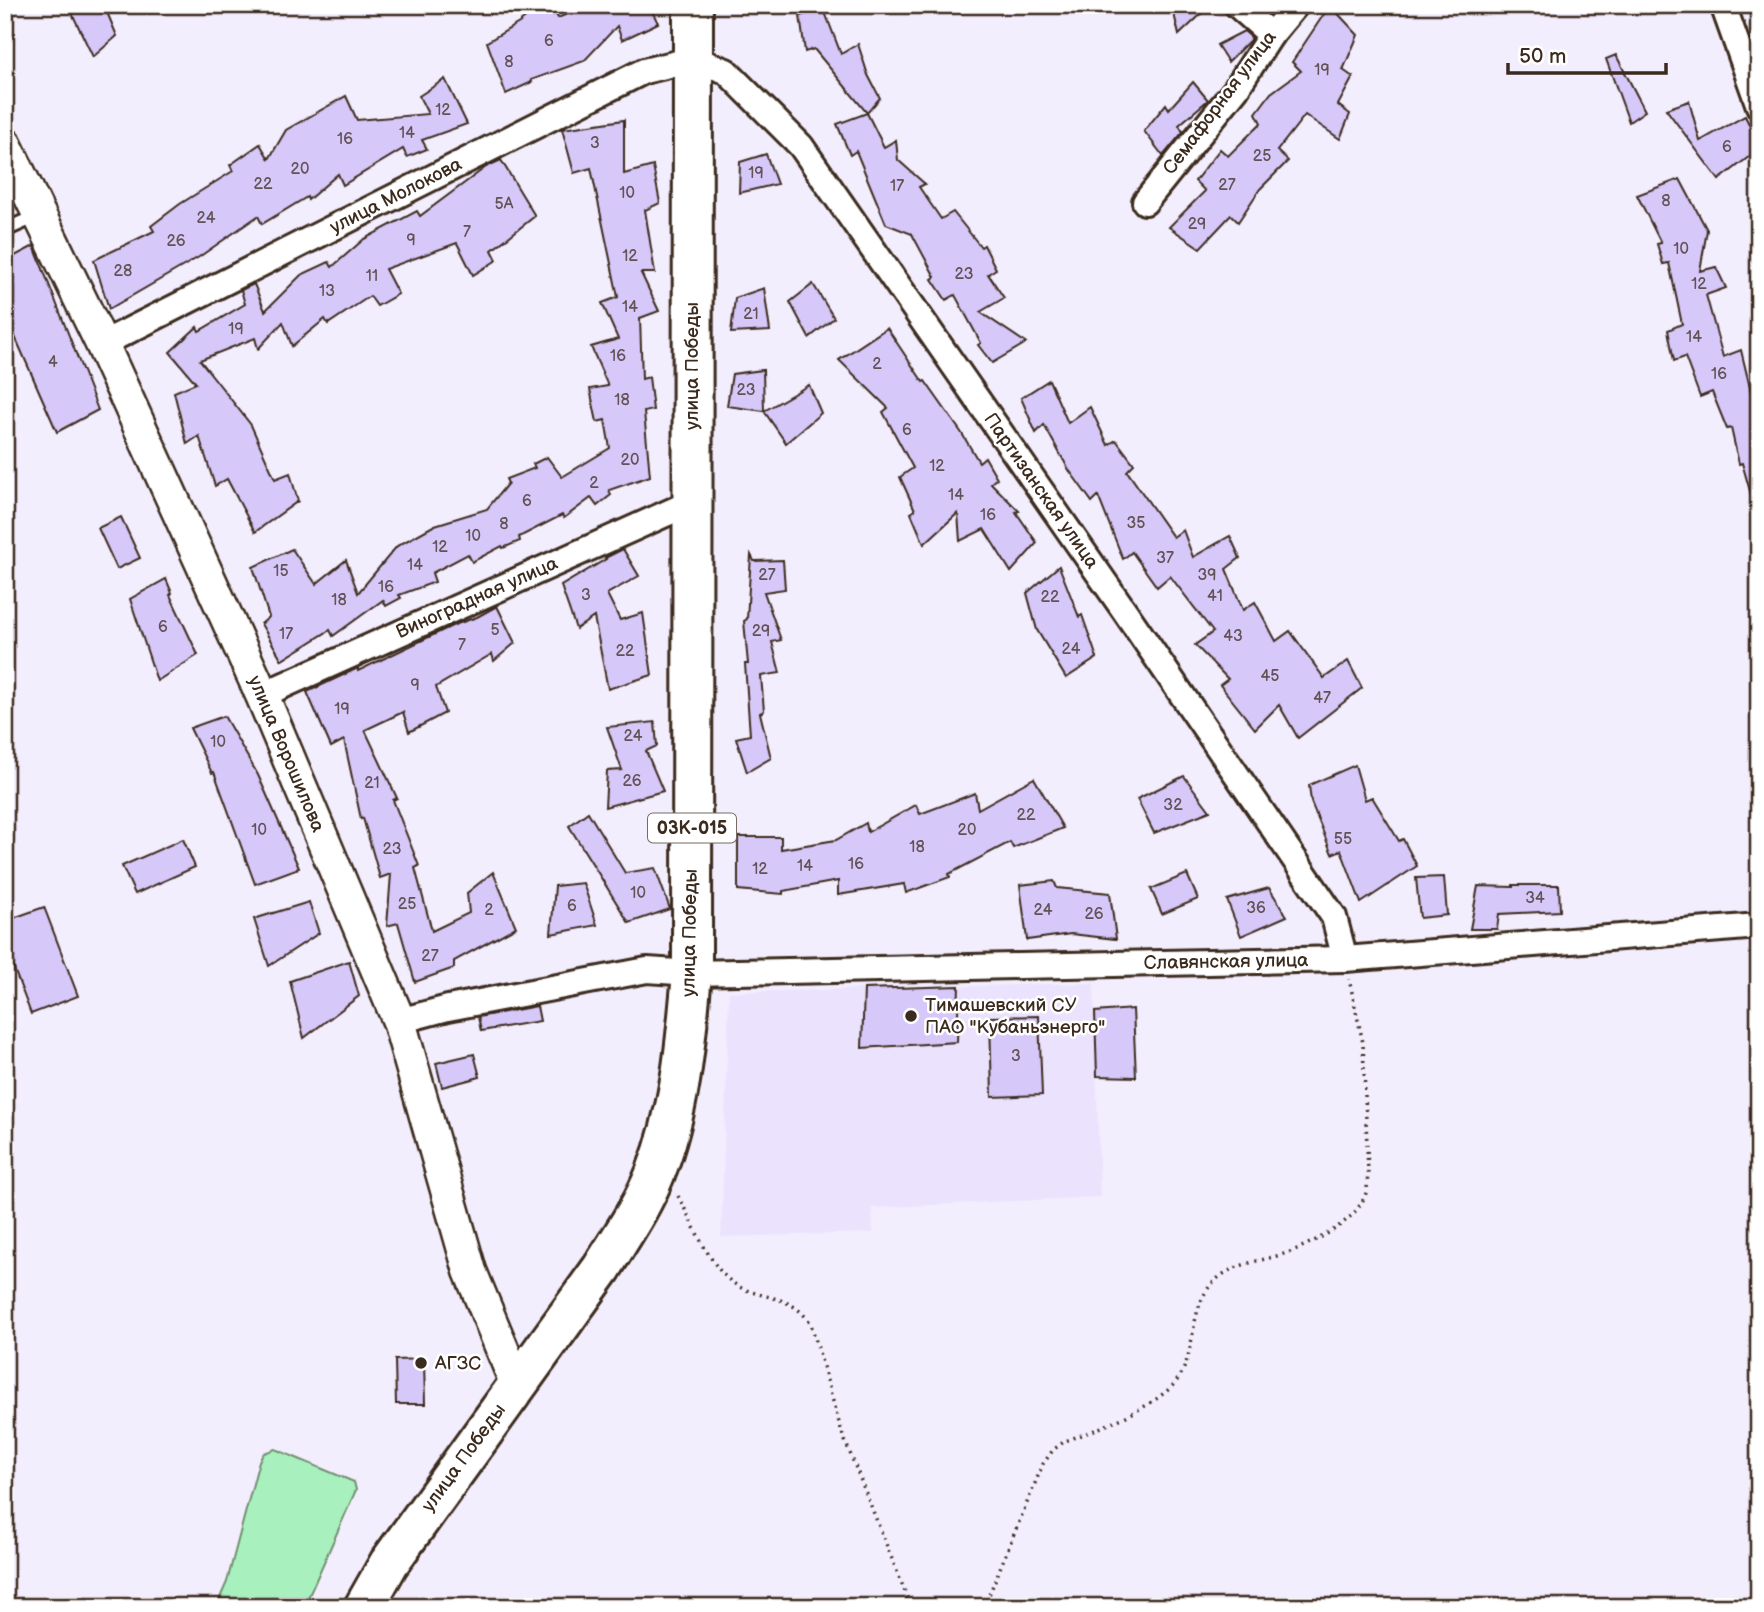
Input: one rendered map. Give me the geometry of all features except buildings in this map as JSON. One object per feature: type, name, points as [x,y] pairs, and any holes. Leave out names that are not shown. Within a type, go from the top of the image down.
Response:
[{"type":"main road","name":"улица Победы","points":[[364,1607],[389,1563],[602,1268],[632,1220],[669,1136],[683,1068],[692,973],[693,5]]},
{"type":"street","points":[[1237,5],[1271,35]]},
{"type":"street","name":"Семафорная улица","points":[[1145,202],[1236,89],[1271,35],[1296,5]]},
{"type":"street","points":[[1723,5],[1759,106]]},
{"type":"street","name":"улица Молокова","points":[[102,344],[644,71],[694,59]]},
{"type":"street","name":"Партизанская улица","points":[[694,59],[726,71],[801,146],[1334,917],[1345,959]]},
{"type":"street","name":"улица Ворошилова","points":[[5,144],[102,344],[262,695],[399,1021],[470,1272],[517,1385]]},
{"type":"street","name":"Виноградная улица","points":[[262,695],[692,502]]},
{"type":"street","name":"Славянская улица","points":[[399,1021],[448,1008],[647,970],[692,973],[1345,959],[1759,926]]},
{"type":"lane","points":[[5,230],[40,215]]},
{"type":"path","points":[[984,1607],[1043,1464],[1053,1450],[1065,1441],[1157,1401],[1170,1389],[1180,1377],[1188,1356],[1199,1303],[1207,1288],[1219,1277],[1234,1268],[1297,1249],[1337,1227],[1357,1210],[1367,1191],[1363,1043],[1345,959]]},
{"type":"path","points":[[660,1161],[720,1270],[742,1288],[794,1305],[811,1324],[842,1433],[911,1607]]},
{"type":"shaded area","points":[[1094,983],[1100,1197],[872,1208],[873,1233],[721,1237],[729,992]]},
{"type":"green space","points":[[275,1449],[354,1482],[356,1490],[304,1607],[216,1607],[227,1582],[259,1461],[264,1453]]},
{"type":"place","name":"Тимашевский СУ ПАО \"Кубаньэнерго\"","points":[[911,1016]]},
{"type":"place","name":"АГЗС","points":[[421,1363]]}]
